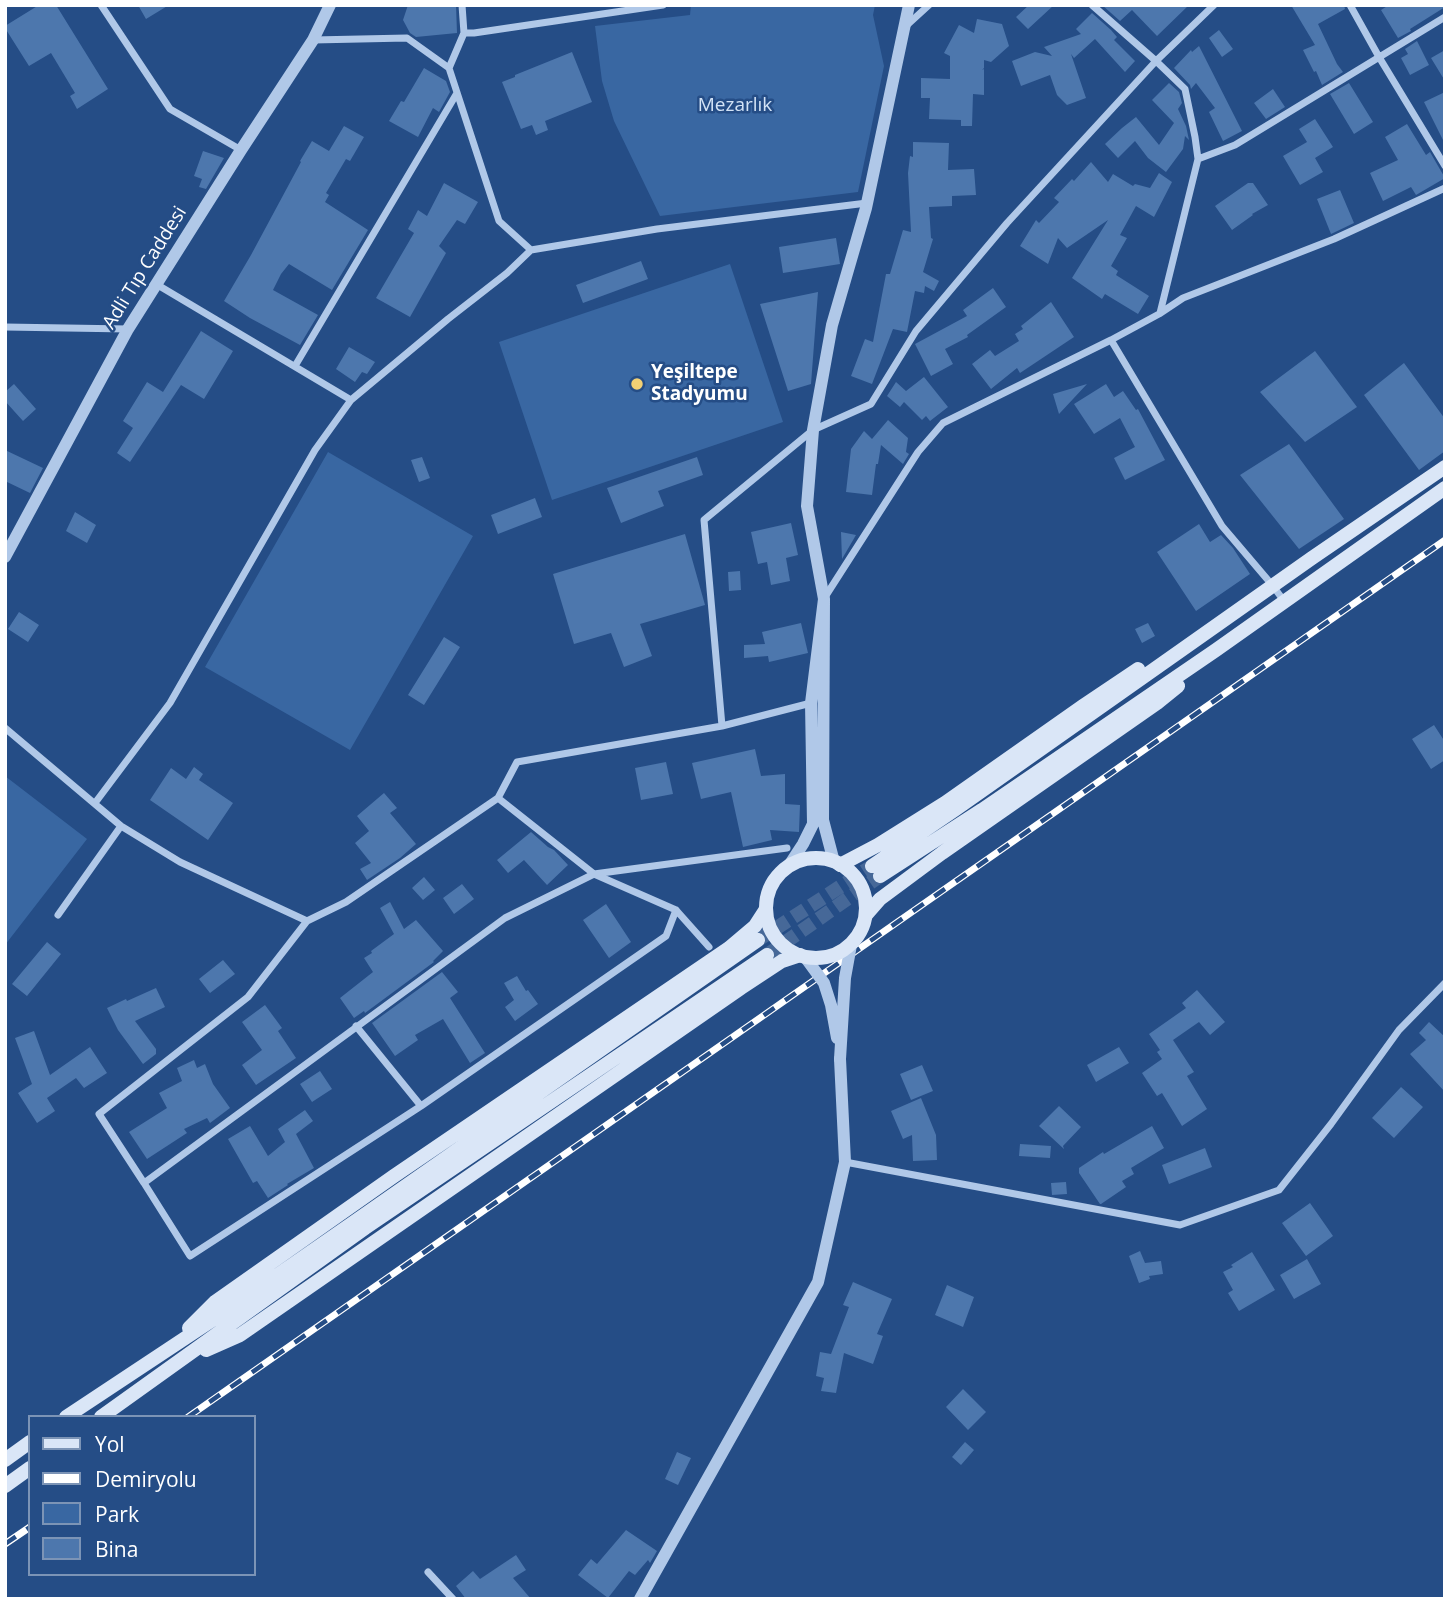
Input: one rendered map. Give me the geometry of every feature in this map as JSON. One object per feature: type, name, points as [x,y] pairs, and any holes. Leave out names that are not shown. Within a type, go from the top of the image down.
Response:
[{"type":"main road","points":[[1445,467],[956,810],[876,871],[982,810],[1445,488]]},
{"type":"main road","points":[[837,863],[878,845],[945,803],[1094,699],[1216,619],[1273,586]]},
{"type":"main road","points":[[866,915],[880,899],[942,853],[1157,703],[1284,602]]},
{"type":"main road","points":[[818,858],[837,863],[848,870],[859,883],[865,898],[866,915],[861,931],[851,945],[838,954],[821,958],[802,956],[789,951],[777,939],[769,925],[766,909],[776,878],[788,867],[802,860],[818,858]]},
{"type":"main road","points":[[168,1349],[215,1302],[394,1176],[729,948],[755,926],[766,909]]},
{"type":"main road","points":[[69,1415],[505,1119],[758,940]]},
{"type":"main road","points":[[104,1415],[365,1228],[768,955]]},
{"type":"main road","points":[[179,1361],[240,1335],[741,988],[782,961],[802,956]]},
{"type":"main road","points":[[5,1460],[28,1444]]},
{"type":"main road","points":[[5,1486],[28,1469]]},
{"type":"street","points":[[101,5],[170,109],[241,150]]},
{"type":"street","name":"Adli Tıp Caddesi","points":[[5,558],[128,329],[313,40],[330,5]]},
{"type":"street","points":[[449,68],[464,33],[462,5]]},
{"type":"street","points":[[464,33],[663,5]]},
{"type":"street","points":[[788,867],[813,824],[824,599],[807,506],[814,430],[832,325],[867,203],[909,5]]},
{"type":"street","points":[[904,28],[929,5]]},
{"type":"street","points":[[1092,5],[1185,89],[1198,159],[1159,314]]},
{"type":"street","points":[[722,726],[704,520],[814,430],[870,404],[916,331],[1007,223],[1156,61],[1214,5]]},
{"type":"street","points":[[1350,5],[1445,166]]},
{"type":"street","points":[[1198,159],[1235,145],[1445,17]]},
{"type":"street","points":[[313,40],[407,38],[449,68],[499,221],[531,250]]},
{"type":"street","points":[[295,366],[457,93]]},
{"type":"street","points":[[837,863],[823,820],[818,737],[811,703],[824,599],[918,452],[943,423],[1111,340],[1183,298],[1334,239],[1445,188]]},
{"type":"street","points":[[95,803],[170,703],[315,450],[351,400],[507,273],[531,250],[657,229],[867,203]]},
{"type":"street","points":[[156,284],[351,400]]},
{"type":"street","points":[[1164,294],[1183,298]]},
{"type":"street","points":[[5,327],[128,329]]},
{"type":"street","points":[[1111,340],[1222,526],[1284,602]]},
{"type":"street","points":[[676,910],[666,936],[421,1106],[190,1256],[99,1114],[248,997],[307,921],[346,902],[498,798],[517,762],[722,726],[811,703]]},
{"type":"street","points":[[5,728],[121,826],[180,862],[307,921]]},
{"type":"street","points":[[498,798],[594,874],[676,910],[709,947]]},
{"type":"street","points":[[58,915],[121,826]]},
{"type":"street","points":[[144,1183],[505,918],[594,874],[787,848]]},
{"type":"street","points":[[640,1599],[818,1282],[845,1161],[840,1059],[845,978],[851,945]]},
{"type":"street","points":[[802,956],[824,982],[831,1005],[840,1059]]},
{"type":"street","points":[[845,1161],[1180,1225],[1279,1190],[1399,1031],[1445,983]]},
{"type":"street","points":[[356,1026],[421,1106]]},
{"type":"street","points":[[428,1573],[453,1599]]},
{"type":"green space","name":"Mezarlık","points":[[691,5],[875,5],[873,15],[884,66],[858,192],[660,216],[614,121],[602,81],[595,26],[690,15]]},
{"type":"green space","points":[[730,264],[783,422],[552,500],[499,342]]},
{"type":"green space","points":[[328,452],[473,536],[350,750],[205,667]]},
{"type":"green space","points":[[5,776],[87,839],[5,945]]},
{"type":"building","points":[[39,5],[56,5],[108,89],[77,109],[70,96],[75,93],[51,53],[29,66],[5,28]]},
{"type":"building","points":[[138,5],[169,5],[146,19]]},
{"type":"building","points":[[408,5],[456,5],[457,33],[416,37],[410,33],[403,20]]},
{"type":"building","points":[[1029,5],[1054,5],[1028,29],[1016,17]]},
{"type":"building","points":[[1102,5],[1189,5],[1157,36],[1132,10],[1120,21]]},
{"type":"building","points":[[1291,5],[1344,5],[1345,9],[1318,24],[1343,72],[1322,85],[1303,50],[1315,45]]},
{"type":"building","points":[[1389,5],[1445,7],[1398,38],[1381,10]]},
{"type":"building","points":[[1092,13],[1111,30],[1117,37],[1114,40],[1135,61],[1125,72],[1095,39],[1074,58],[1071,54],[1086,98],[1067,105],[1057,95],[1050,75],[1021,86],[1012,61],[1035,52],[1052,56],[1044,47],[1081,34],[1076,29]]},
{"type":"building","points":[[977,19],[1002,24],[1009,46],[991,62],[984,60],[984,95],[973,94],[972,126],[961,126],[961,120],[929,119],[930,98],[921,98],[921,78],[950,79],[950,56],[944,53],[959,25],[974,33]]},
{"type":"building","points":[[1219,30],[1233,49],[1222,57],[1209,38]]},
{"type":"building","points":[[1417,41],[1429,65],[1410,75],[1401,58],[1408,54],[1405,49]]},
{"type":"building","points":[[1199,46],[1242,131],[1223,141],[1209,112],[1215,108],[1196,83],[1191,89],[1174,68],[1191,50],[1192,52]]},
{"type":"building","points":[[1445,50],[1445,81],[1431,58]]},
{"type":"building","points":[[572,52],[592,102],[545,121],[548,130],[536,135],[532,125],[521,129],[502,82]]},
{"type":"building","points":[[424,68],[446,81],[450,92],[439,112],[433,108],[418,137],[389,121]]},
{"type":"building","points":[[1169,83],[1179,92],[1182,103],[1178,109],[1189,140],[1185,136],[1183,149],[1166,172],[1148,158],[1135,141],[1118,158],[1105,144],[1136,117],[1159,145],[1174,123],[1152,100]]},
{"type":"building","points":[[1349,83],[1373,122],[1354,134],[1330,94]]},
{"type":"building","points":[[1273,89],[1285,107],[1266,119],[1254,103]]},
{"type":"building","points":[[1445,92],[1445,144],[1424,102]]},
{"type":"building","points":[[1315,119],[1333,147],[1315,158],[1323,172],[1300,185],[1283,156],[1307,142],[1299,129]]},
{"type":"building","points":[[1407,124],[1426,155],[1430,152],[1445,178],[1416,195],[1411,187],[1383,201],[1370,173],[1398,160],[1385,137]]},
{"type":"building","points":[[344,126],[364,137],[350,161],[346,159],[326,193],[329,195],[325,202],[368,230],[332,290],[289,264],[281,274],[273,290],[318,315],[300,345],[224,301],[312,141],[329,151]]},
{"type":"building","points":[[913,142],[949,143],[948,170],[974,169],[976,195],[952,196],[952,206],[929,207],[933,239],[923,272],[939,281],[934,291],[925,286],[924,293],[915,291],[907,332],[893,329],[872,384],[851,376],[865,339],[873,342],[886,274],[890,274],[903,230],[911,232],[908,173],[910,156],[913,157]]},
{"type":"building","points":[[203,151],[224,158],[206,189],[199,187],[202,179],[194,176]]},
{"type":"building","points":[[1091,162],[1108,182],[1113,174],[1133,186],[1135,184],[1150,188],[1159,173],[1172,182],[1154,217],[1136,206],[1120,235],[1127,238],[1111,266],[1118,271],[1116,275],[1149,296],[1138,314],[1105,294],[1102,299],[1072,278],[1108,220],[1067,248],[1058,238],[1048,264],[1020,246],[1036,220],[1039,223],[1059,202],[1054,198]]},
{"type":"building","points":[[444,183],[478,202],[465,224],[457,220],[439,246],[446,253],[410,317],[376,298],[414,233],[408,229],[418,210],[427,216]]},
{"type":"building","points":[[1248,183],[1253,183],[1268,205],[1232,230],[1215,206]]},
{"type":"building","points":[[1340,190],[1354,223],[1331,234],[1317,199]]},
{"type":"building","points":[[836,238],[840,264],[783,273],[779,247]]},
{"type":"building","points":[[641,261],[648,279],[583,303],[576,285]]},
{"type":"building","points":[[993,288],[1006,307],[967,335],[968,337],[945,349],[953,364],[931,376],[915,344],[967,316],[963,310]]},
{"type":"building","points":[[818,292],[811,384],[788,391],[760,304]]},
{"type":"building","points":[[1051,302],[1074,337],[1020,373],[1017,368],[991,389],[972,364],[990,350],[995,356],[1019,341],[1015,334],[1023,329],[1021,326]]},
{"type":"building","points":[[201,331],[233,351],[204,399],[181,385],[130,462],[117,453],[133,428],[123,421],[147,382],[163,392]]},
{"type":"building","points":[[349,347],[375,362],[367,374],[362,372],[355,382],[336,369]]},
{"type":"building","points":[[1315,351],[1357,407],[1305,442],[1260,392]]},
{"type":"building","points":[[1404,363],[1445,419],[1445,451],[1419,470],[1364,395]]},
{"type":"building","points":[[924,377],[948,407],[930,421],[926,416],[922,420],[904,402],[900,407],[887,396],[896,382],[906,391]]},
{"type":"building","points":[[14,384],[36,409],[23,421],[5,401],[5,392]]},
{"type":"building","points":[[1087,384],[1059,414],[1053,394]]},
{"type":"building","points":[[1106,384],[1114,397],[1123,391],[1136,410],[1138,409],[1165,460],[1125,480],[1114,458],[1135,447],[1120,418],[1094,434],[1074,404]]},
{"type":"building","points":[[888,420],[908,438],[906,452],[909,454],[903,464],[881,445],[872,495],[846,492],[851,449],[864,431],[872,439]]},
{"type":"building","points":[[1289,444],[1344,519],[1299,549],[1240,475]]},
{"type":"building","points":[[5,450],[43,468],[30,493],[5,481]]},
{"type":"building","points":[[422,457],[430,478],[419,482],[411,460]]},
{"type":"building","points":[[697,457],[703,475],[658,491],[664,506],[621,523],[607,488]]},
{"type":"building","points":[[535,498],[542,517],[498,534],[491,515]]},
{"type":"building","points":[[75,512],[96,525],[87,543],[66,531]]},
{"type":"building","points":[[791,523],[798,555],[786,558],[790,581],[771,585],[767,562],[758,564],[751,532]]},
{"type":"building","points":[[1199,524],[1210,542],[1221,535],[1250,574],[1196,611],[1157,552]]},
{"type":"building","points":[[841,532],[856,535],[842,559]]},
{"type":"building","points":[[685,534],[705,605],[640,624],[652,656],[624,667],[611,633],[574,644],[553,574]]},
{"type":"building","points":[[740,571],[741,590],[729,591],[728,572]]},
{"type":"building","points":[[19,612],[39,625],[28,642],[8,629]]},
{"type":"building","points":[[801,623],[808,653],[769,662],[768,656],[744,658],[744,645],[765,644],[762,632]]},
{"type":"building","points":[[1148,623],[1155,636],[1142,643],[1135,629]]},
{"type":"building","points":[[444,637],[460,647],[424,705],[408,695]]},
{"type":"building","points":[[1434,725],[1445,742],[1445,760],[1431,769],[1412,739]]},
{"type":"building","points":[[755,749],[761,776],[785,774],[785,804],[800,805],[799,832],[770,830],[772,840],[743,847],[731,792],[701,799],[692,763]]},
{"type":"building","points":[[666,762],[673,794],[641,800],[635,768]]},
{"type":"building","points":[[194,767],[203,774],[199,780],[233,803],[208,840],[150,800],[171,768],[186,779]]},
{"type":"building","points":[[384,793],[397,808],[390,813],[416,844],[367,880],[360,869],[371,863],[355,843],[369,831],[357,816]]},
{"type":"building","points":[[531,832],[568,865],[547,885],[524,860],[508,873],[497,860]]},
{"type":"building","points":[[424,877],[435,890],[423,900],[412,888]]},
{"type":"building","points":[[462,884],[474,899],[454,914],[443,898]]},
{"type":"building","points":[[390,902],[404,929],[416,920],[443,951],[434,962],[365,1013],[364,1011],[354,1018],[340,998],[373,972],[364,958],[394,934],[380,908]]},
{"type":"building","points":[[606,904],[631,942],[609,958],[583,920]]},
{"type":"building","points":[[47,942],[61,954],[27,996],[12,984]]},
{"type":"building","points":[[223,960],[235,974],[210,993],[199,979]]},
{"type":"building","points":[[442,972],[458,992],[450,998],[485,1053],[470,1063],[443,1019],[415,1035],[418,1040],[395,1056],[372,1023]]},
{"type":"building","points":[[517,976],[538,1004],[515,1021],[505,1007],[514,1000],[504,983]]},
{"type":"building","points":[[156,988],[165,1007],[135,1021],[156,1049],[156,1054],[143,1064],[118,1030],[107,1008]]},
{"type":"building","points":[[1197,990],[1225,1022],[1210,1035],[1199,1022],[1173,1040],[1194,1072],[1187,1076],[1207,1109],[1182,1126],[1162,1093],[1157,1096],[1142,1073],[1162,1059],[1157,1052],[1160,1050],[1149,1034],[1186,1008],[1182,1003]]},
{"type":"building","points":[[265,1005],[282,1028],[278,1031],[296,1058],[256,1085],[242,1065],[262,1050],[242,1022]]},
{"type":"building","points":[[1429,1022],[1445,1037],[1445,1092],[1410,1054],[1426,1040],[1419,1033]]},
{"type":"building","points":[[34,1031],[50,1075],[90,1047],[107,1073],[84,1088],[76,1078],[47,1098],[55,1111],[37,1123],[18,1093],[32,1084],[15,1038]]},
{"type":"building","points":[[1119,1047],[1129,1063],[1096,1082],[1087,1065]]},
{"type":"building","points":[[194,1060],[197,1068],[205,1064],[213,1084],[230,1108],[210,1123],[207,1118],[184,1129],[187,1133],[147,1159],[129,1132],[167,1108],[159,1093],[182,1081],[177,1068]]},
{"type":"building","points":[[922,1065],[933,1091],[911,1100],[900,1074]]},
{"type":"building","points":[[320,1071],[332,1089],[312,1102],[300,1084]]},
{"type":"building","points":[[1401,1087],[1423,1107],[1394,1138],[1372,1118]]},
{"type":"building","points":[[921,1098],[936,1135],[937,1160],[913,1161],[912,1135],[903,1139],[891,1111]]},
{"type":"building","points":[[1059,1106],[1081,1127],[1063,1146],[1064,1149],[1039,1126]]},
{"type":"building","points":[[305,1110],[313,1121],[296,1134],[314,1168],[268,1198],[257,1181],[253,1183],[228,1139],[250,1126],[268,1156],[285,1142],[278,1129]]},
{"type":"building","points":[[1152,1126],[1164,1148],[1131,1168],[1134,1174],[1122,1181],[1126,1187],[1100,1204],[1079,1173],[1079,1168]]},
{"type":"building","points":[[1020,1144],[1051,1146],[1050,1158],[1019,1156]]},
{"type":"building","points":[[1205,1148],[1212,1167],[1169,1184],[1162,1165]]},
{"type":"building","points":[[1066,1182],[1067,1194],[1052,1195],[1051,1183]]},
{"type":"building","points":[[1310,1203],[1333,1236],[1306,1256],[1282,1223]]},
{"type":"building","points":[[1140,1251],[1145,1263],[1161,1261],[1163,1274],[1149,1276],[1150,1279],[1139,1283],[1129,1256]]},
{"type":"building","points":[[1252,1252],[1275,1290],[1239,1311],[1228,1293],[1233,1290],[1223,1272]]},
{"type":"building","points":[[1307,1259],[1321,1284],[1294,1299],[1280,1275]]},
{"type":"building","points":[[853,1282],[892,1299],[877,1334],[883,1336],[873,1364],[844,1353],[836,1393],[821,1391],[824,1378],[816,1376],[820,1352],[831,1354],[849,1307],[843,1305]]},
{"type":"building","points":[[947,1285],[974,1297],[963,1327],[935,1315]]},
{"type":"building","points":[[963,1389],[986,1412],[968,1430],[946,1407]]},
{"type":"building","points":[[965,1442],[974,1450],[961,1465],[952,1457]]},
{"type":"building","points":[[677,1452],[691,1458],[678,1485],[665,1479]]},
{"type":"building","points":[[626,1530],[657,1551],[650,1563],[648,1560],[635,1575],[629,1571],[608,1598],[578,1575],[591,1559],[597,1564]]},
{"type":"building","points":[[516,1555],[526,1570],[513,1578],[531,1599],[466,1599],[456,1586],[473,1571],[480,1579]]},
{"type":"tunnel","points":[[758,940],[872,866]]},
{"type":"tunnel","points":[[767,955],[880,876]]},
{"type":"railway","points":[[191,1415],[1445,540]]},
{"type":"railway","points":[[5,1544],[28,1528]]},
{"type":"place","name":"Yeşiltepe Stadyumu","points":[[637,384]]}]
